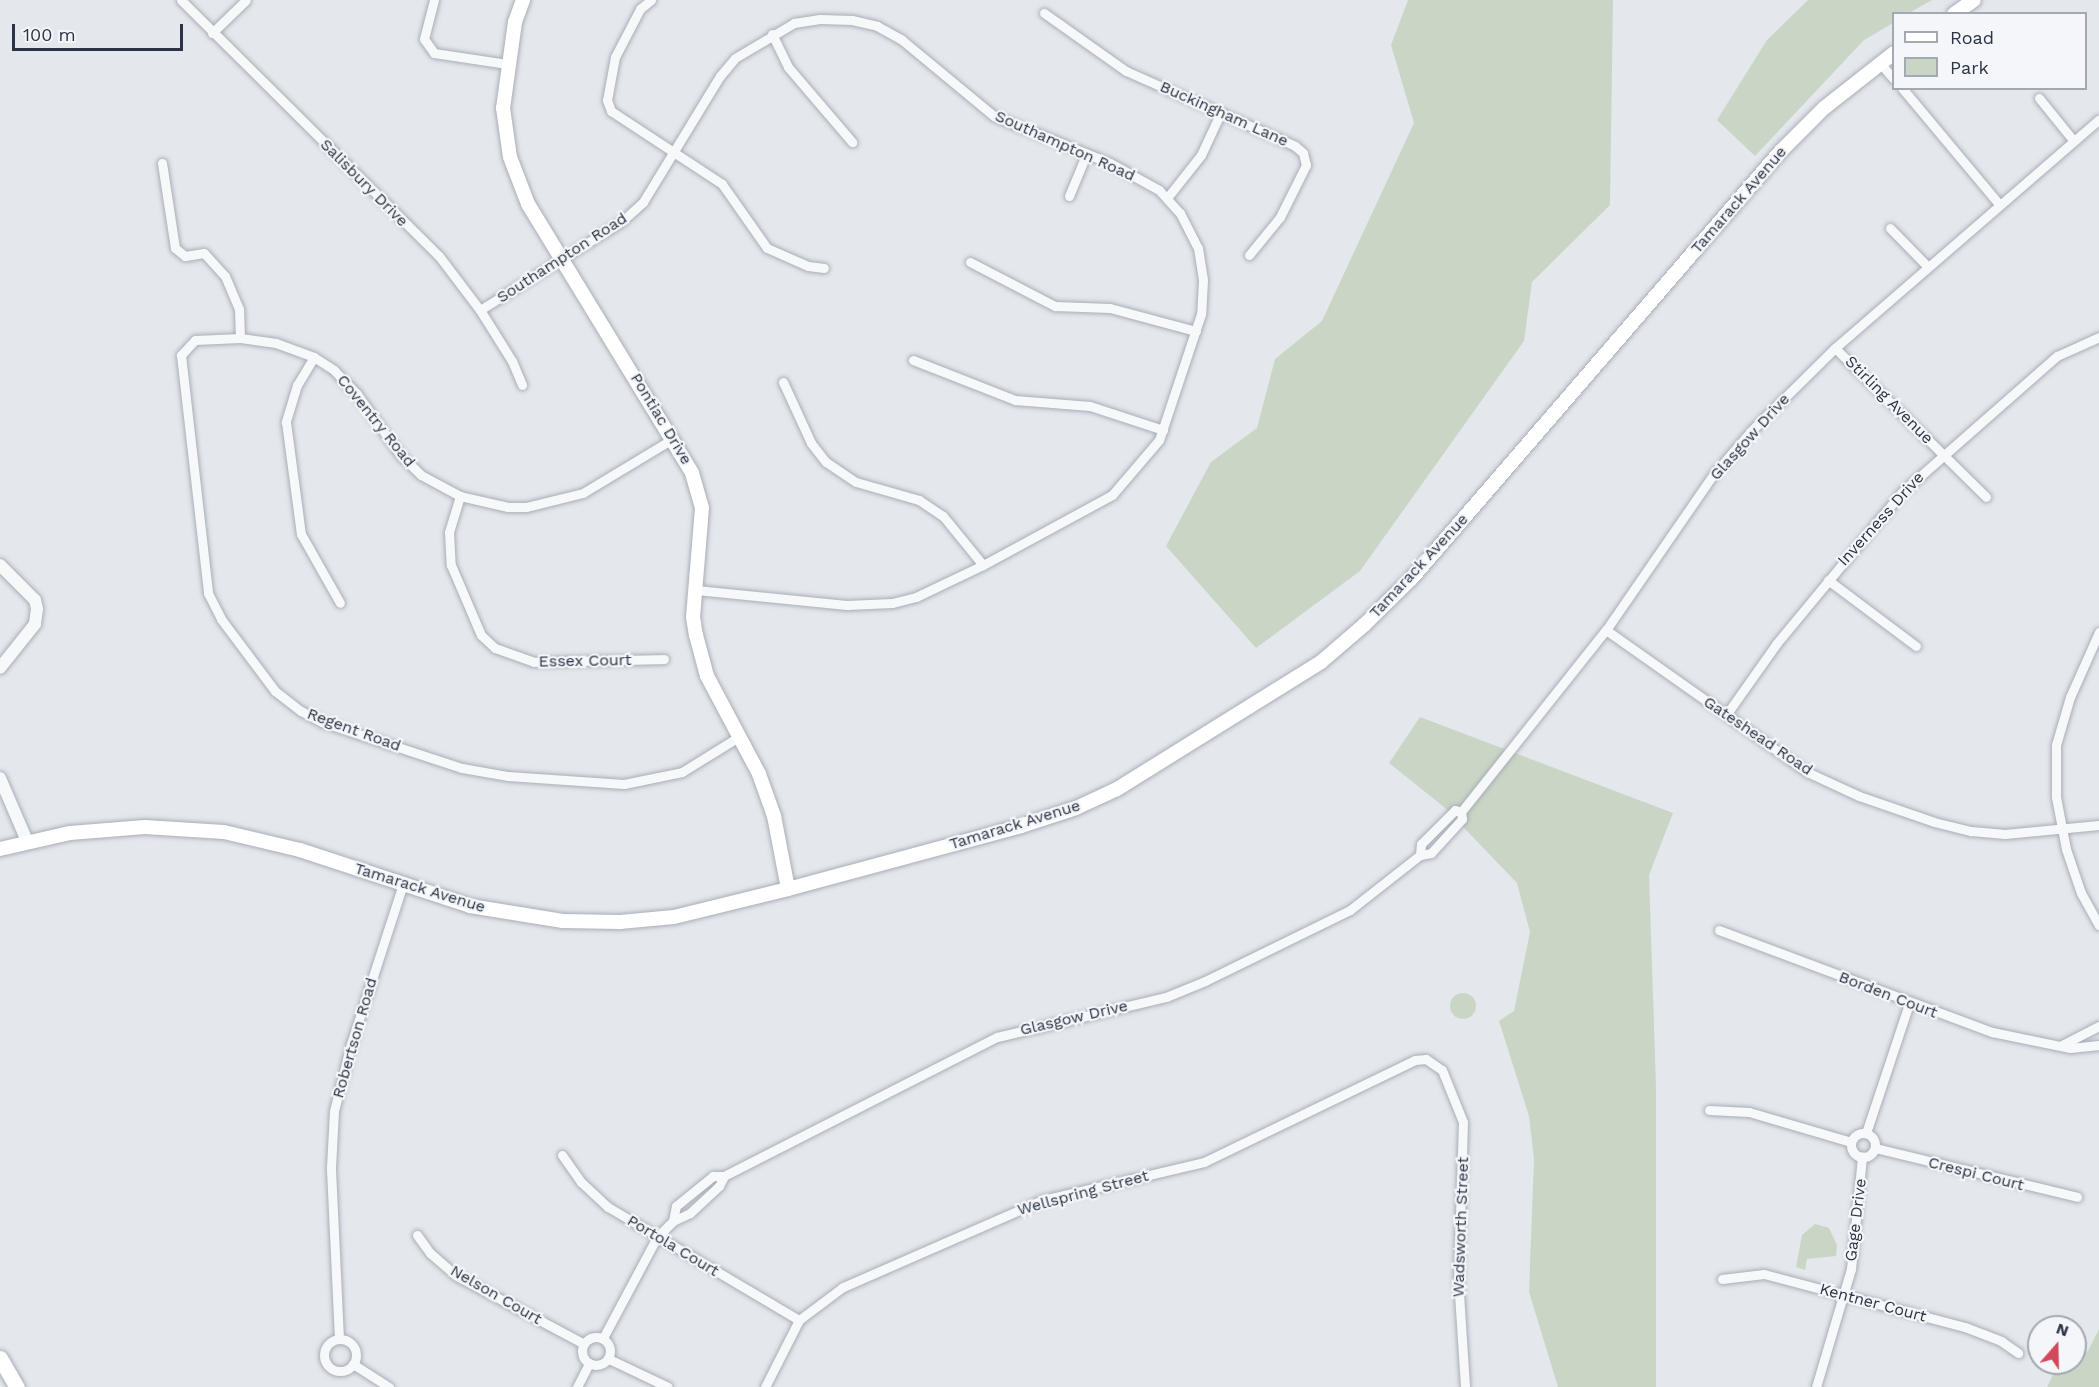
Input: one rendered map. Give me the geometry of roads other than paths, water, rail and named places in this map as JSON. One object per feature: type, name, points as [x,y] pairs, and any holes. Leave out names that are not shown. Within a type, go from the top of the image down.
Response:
[{"type":"main road","name":"Pontiac Drive","points":[[523,0],[507,64],[503,108],[510,157],[528,204],[674,438],[692,472],[702,508],[696,590],[696,635],[707,676],[759,774],[774,816],[788,889]]},
{"type":"main road","points":[[1957,12],[1974,0]]},
{"type":"main road","name":"Tamarack Avenue","points":[[0,849],[70,832],[145,826],[224,832],[300,850],[490,911],[586,921],[674,917],[788,889],[1021,826],[1076,808],[1117,789],[1321,662],[1412,578],[1780,152],[1824,108],[1892,54]]},
{"type":"main road","points":[[0,1358],[17,1387]]},
{"type":"street","name":"Salisbury Drive","points":[[181,0],[439,256],[480,310],[512,361],[522,385]]},
{"type":"street","points":[[212,33],[246,0]]},
{"type":"street","points":[[434,0],[424,39],[434,53],[507,64]]},
{"type":"street","points":[[651,0],[640,9],[621,40],[607,100],[619,120],[722,184],[767,248],[808,266],[824,268]]},
{"type":"street","name":"Buckingham Lane","points":[[1044,13],[1126,71],[1295,146],[1306,165],[1280,217],[1249,255]]},
{"type":"street","name":"Southampton Road","points":[[480,310],[621,222],[643,202],[720,76],[735,58],[794,23],[820,19],[877,26],[902,40],[994,116],[1110,163],[1167,198],[1198,248],[1203,280],[1196,331],[1163,430],[1141,466],[1112,495],[982,565],[916,597],[892,603],[847,605],[696,590]]},
{"type":"street","points":[[772,34],[788,67],[852,142]]},
{"type":"street","points":[[1879,62],[1892,78]]},
{"type":"street","points":[[1904,90],[1998,204]]},
{"type":"street","points":[[2039,98],[2073,140]]},
{"type":"street","points":[[1167,198],[1201,155],[1221,112]]},
{"type":"street","name":"Glasgow Drive","points":[[603,1338],[657,1237],[673,1221],[690,1213],[724,1176],[997,1037],[1166,997],[1205,981],[1350,910],[1420,855],[1424,842],[1455,810],[1461,812],[1606,630],[1713,475],[1835,348],[1998,204],[2099,119]]},
{"type":"street","points":[[1069,196],[1086,155]]},
{"type":"street","points":[[162,163],[175,248],[185,256],[204,253],[225,276],[238,309],[240,338]]},
{"type":"street","points":[[1890,228],[1927,266]]},
{"type":"street","points":[[970,262],[1055,306],[1110,308],[1196,331]]},
{"type":"street","name":"Inverness Drive","points":[[1726,715],[1827,580],[1901,493],[1942,453],[2057,356],[2099,337]]},
{"type":"street","name":"Coventry Road","points":[[240,338],[276,343],[314,357],[334,370],[357,394],[401,456],[421,475],[460,496],[526,507],[582,493],[674,438]]},
{"type":"street","name":"Regent Road","points":[[240,338],[195,340],[181,355],[208,593],[221,619],[275,691],[322,722],[462,768],[508,776],[624,784],[682,772],[740,736]]},
{"type":"street","name":"Stirling Avenue","points":[[1835,348],[1986,497]]},
{"type":"street","points":[[314,357],[297,385],[286,422],[301,534],[340,603]]},
{"type":"street","points":[[913,360],[1015,400],[1090,406],[1163,430]]},
{"type":"street","points":[[783,382],[811,442],[826,462],[856,482],[919,500],[943,516],[982,565]]},
{"type":"street","name":"Essex Court","points":[[460,496],[449,532],[451,565],[482,635],[495,648],[534,662],[664,659]]},
{"type":"street","points":[[0,565],[35,600],[37,609],[35,624],[0,668]]},
{"type":"street","points":[[1827,580],[1917,646]]},
{"type":"street","name":"Gateshead Road","points":[[1606,630],[1807,772],[1859,796],[1934,822],[2005,834],[2099,825]]},
{"type":"street","points":[[2099,632],[2089,651],[2056,745],[2056,797],[2061,830],[2081,893],[2099,926]]},
{"type":"street","points":[[2089,651],[2099,657]]},
{"type":"street","points":[[0,778],[27,841]]},
{"type":"street","name":"Robertson Road","points":[[339,1340],[331,1167],[334,1111],[351,1044],[403,884]]},
{"type":"street","name":"Borden Court","points":[[1719,930],[1909,1004],[1992,1032],[2070,1048],[2097,1045]]},
{"type":"street","points":[[1866,1133],[1872,1105],[1909,1004]]},
{"type":"street","points":[[2062,1045],[2099,1026]]},
{"type":"street","points":[[2089,1033],[2097,1045]]},
{"type":"street","name":"Wellspring Street","points":[[765,1387],[799,1320],[843,1287],[991,1220],[1042,1200],[1204,1162],[1415,1060],[1426,1059],[1442,1070]]},
{"type":"street","name":"Wadsworth Street","points":[[1442,1070],[1463,1122],[1458,1278],[1465,1387]]},
{"type":"street","points":[[1709,1110],[1749,1112],[1851,1142]]},
{"type":"street","points":[[1866,1133],[1873,1137],[1875,1148],[1862,1157],[1854,1154],[1851,1142],[1855,1136],[1866,1133]]},
{"type":"street","name":"Crespi Court","points":[[1875,1148],[2077,1197]]},
{"type":"street","name":"Portola Court","points":[[562,1155],[581,1182],[608,1207],[799,1320]]},
{"type":"street","name":"Gage Drive","points":[[1816,1387],[1853,1252],[1862,1157]]},
{"type":"street","name":"Glasgow Drive","points":[[673,1221],[676,1206],[713,1176],[724,1176]]},
{"type":"street","points":[[695,1191],[703,1201]]},
{"type":"street","name":"Nelson Court","points":[[417,1235],[430,1253],[455,1275],[584,1344]]},
{"type":"street","name":"Kentner Court","points":[[1722,1279],[1764,1274],[1965,1328],[2001,1341],[2018,1353]]},
{"type":"street","points":[[593,1337],[603,1338],[611,1350],[609,1359],[601,1365],[589,1364],[583,1355],[584,1344],[593,1337]]},
{"type":"street","points":[[339,1340],[352,1346],[353,1364],[338,1371],[326,1362],[326,1347],[339,1340]]},
{"type":"street","points":[[609,1359],[668,1387]]},
{"type":"street","points":[[353,1364],[389,1387]]},
{"type":"street","points":[[577,1387],[589,1364]]}]
